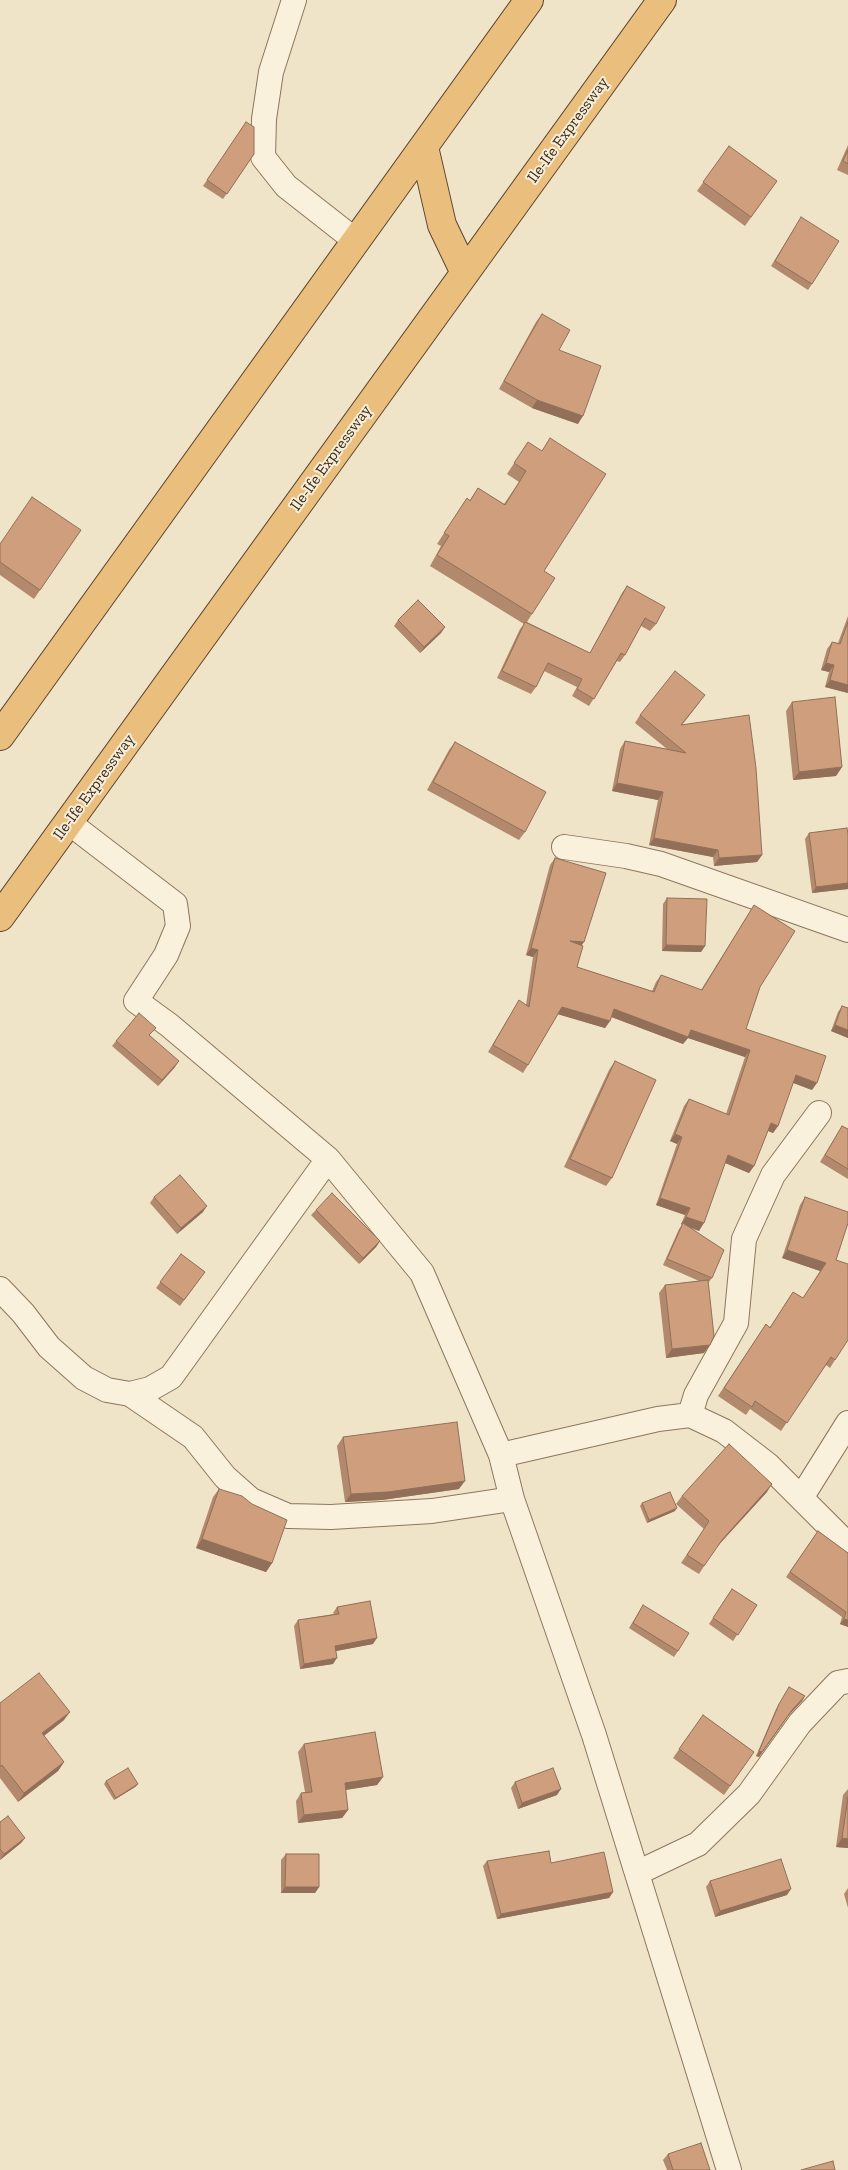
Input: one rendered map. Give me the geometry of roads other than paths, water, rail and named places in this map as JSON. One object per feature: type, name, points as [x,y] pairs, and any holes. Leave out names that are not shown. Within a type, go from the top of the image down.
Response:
[{"type":"highway","points":[[0,736],[529,0]]},
{"type":"highway","name":"Ile-Ife Expressway","points":[[0,917],[662,0]]},
{"type":"highway","points":[[424,147],[442,225],[465,273]]},
{"type":"street","points":[[294,0],[271,72],[264,119],[263,157],[286,186],[356,241]]},
{"type":"street","points":[[68,822],[175,904],[178,926],[166,955],[136,1001],[169,1025],[328,1159],[422,1273],[501,1455],[512,1499],[594,1735],[729,2170]]},
{"type":"street","points":[[564,847],[626,856],[661,864],[848,930]]},
{"type":"street","points":[[690,1415],[696,1395],[736,1323],[744,1239],[774,1175],[819,1113]]},
{"type":"street","points":[[0,1289],[23,1313],[49,1347],[84,1378],[108,1390],[130,1394],[150,1389],[171,1377],[328,1159]]},
{"type":"street","points":[[130,1394],[192,1437],[225,1477],[251,1500],[288,1516],[331,1517],[432,1511],[512,1499]]},
{"type":"street","points":[[501,1455],[658,1419],[690,1415],[731,1437],[768,1465],[848,1545]]},
{"type":"street","points":[[801,1498],[848,1423]]},
{"type":"street","points":[[637,1873],[698,1844],[749,1794],[800,1723],[838,1683],[848,1681]]}]
